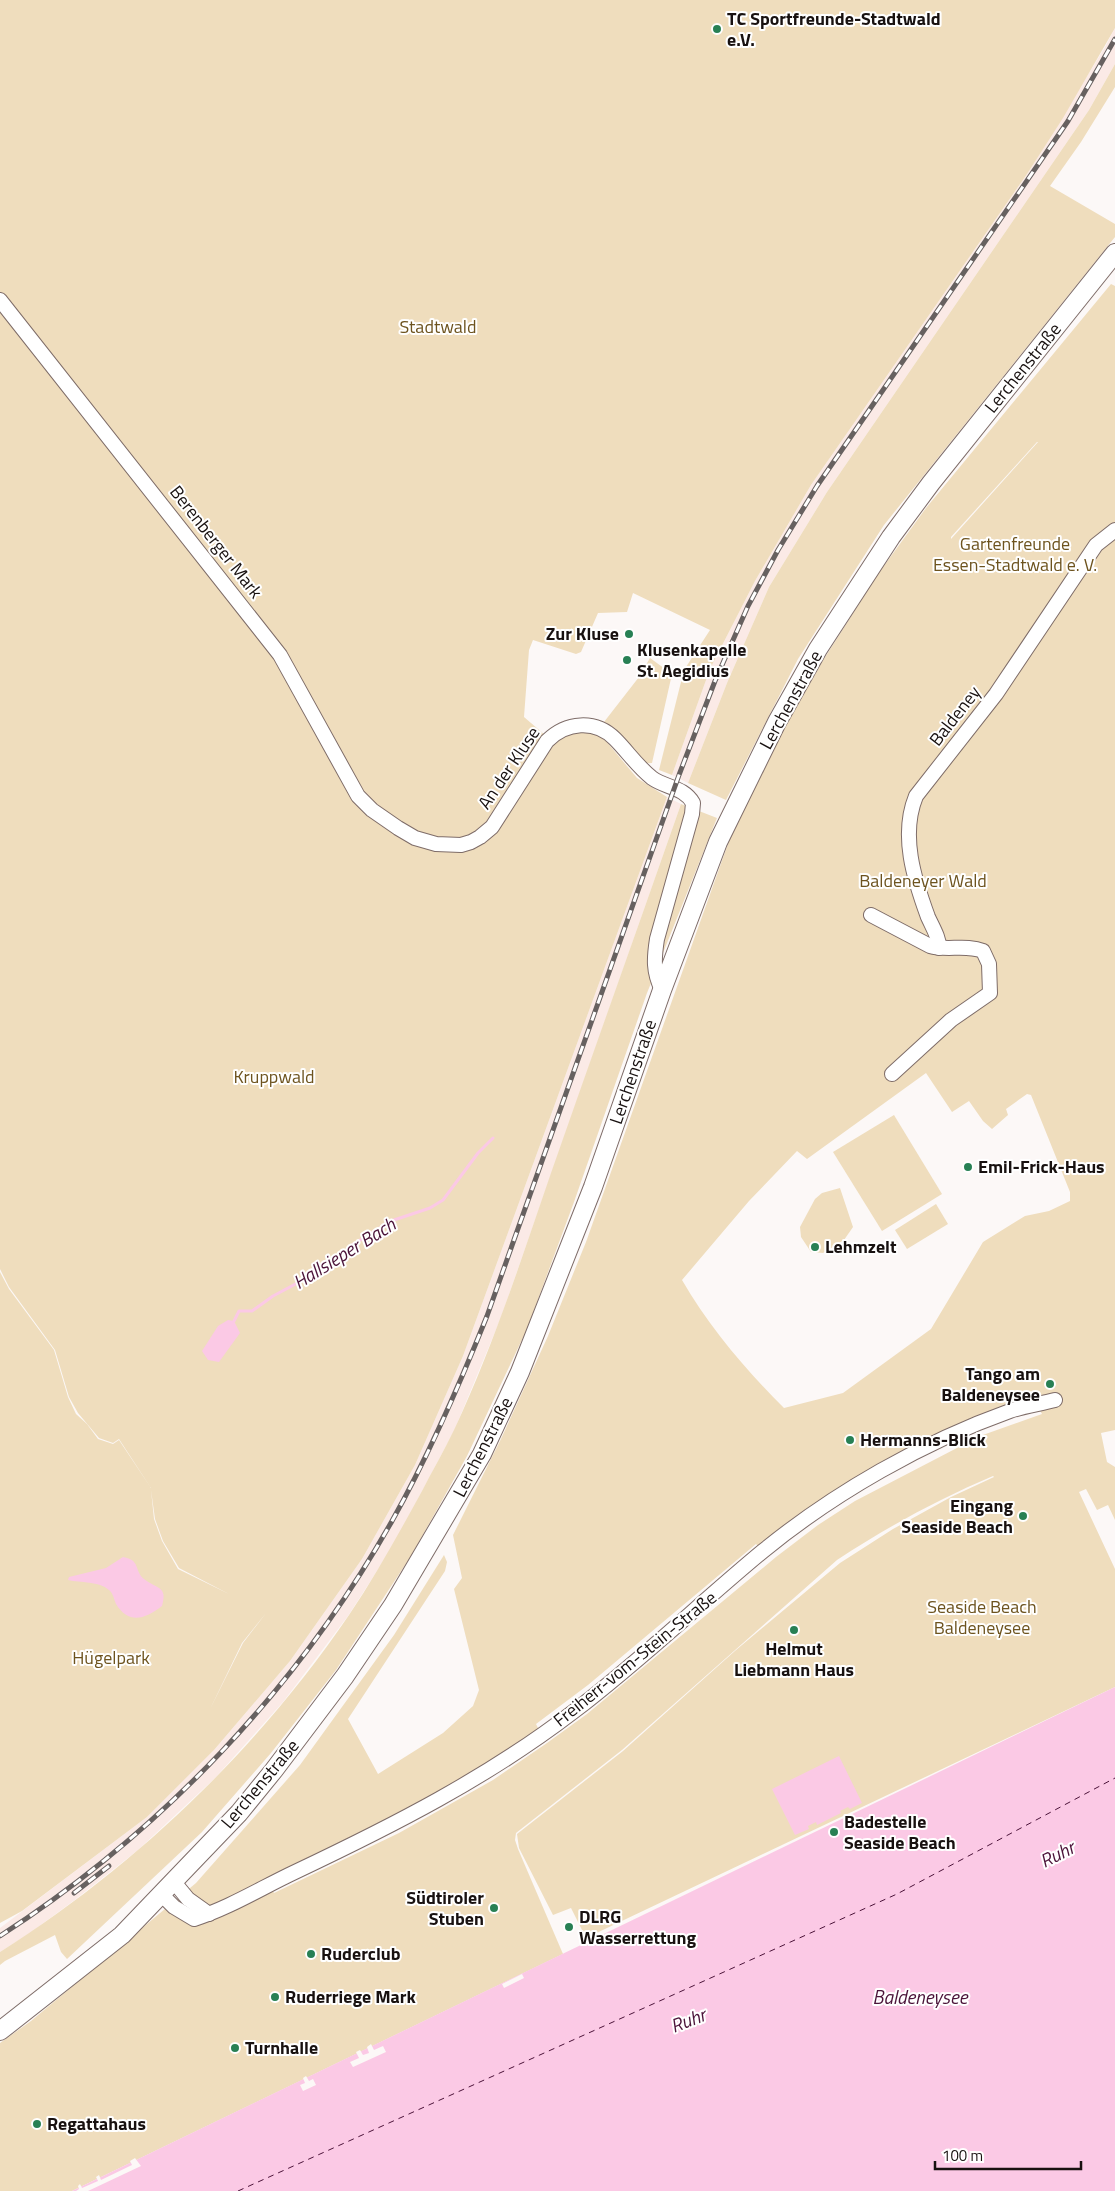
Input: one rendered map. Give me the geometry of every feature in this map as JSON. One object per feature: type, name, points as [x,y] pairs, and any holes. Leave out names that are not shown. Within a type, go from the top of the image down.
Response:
[{"type":"main road","name":"Lerchenstraße","points":[[168,1888],[240,1813],[345,1676],[398,1597],[482,1454],[520,1372],[550,1298],[718,842],[777,722],[818,649],[891,537],[931,483],[1115,253]]},
{"type":"main road","points":[[0,2031],[122,1935],[168,1888]]},
{"type":"street","name":"Berenberger Mark","points":[[0,300],[280,655],[353,790],[383,818]]},
{"type":"street","name":"Baldeney","points":[[939,948],[940,942],[928,917],[913,873],[910,814],[916,796],[996,694],[1096,545],[1115,530]]},
{"type":"street","name":"An der Kluse","points":[[383,818],[415,838],[436,844],[461,845],[471,842],[492,827],[547,741],[555,732],[578,725],[604,730],[615,738],[637,766],[654,779],[686,792],[693,803],[692,814],[657,939],[654,968],[655,976],[662,990]]},
{"type":"street","points":[[871,915],[922,942],[939,948],[968,948],[983,951],[989,964],[990,994],[951,1020],[892,1074]]},
{"type":"street","name":"Freiherr-vom-Stein-Straße","points":[[168,1888],[174,1907],[194,1919],[209,1914],[395,1824],[486,1773],[574,1711],[763,1551],[808,1517],[851,1489],[925,1448],[970,1427],[1013,1410],[1055,1400]]},
{"type":"shaded area","points":[[1115,28],[1115,64],[1089,110],[827,492],[769,587],[727,683],[688,783],[672,775],[710,669],[755,581],[811,485],[1027,174]]},
{"type":"shaded area","points":[[667,797],[681,804],[500,1320],[454,1431],[393,1546],[348,1616],[283,1702],[215,1778],[138,1850],[30,1933],[0,1952],[0,1928],[147,1817],[214,1750],[290,1661],[362,1559],[415,1465],[463,1356]]},
{"type":"green space","points":[[0,0],[1115,0],[1115,28],[1063,118],[1027,174],[811,485],[755,581],[710,669],[672,775],[659,770],[684,670],[710,630],[633,593],[627,612],[598,613],[581,652],[576,654],[533,640],[529,650],[524,717],[545,735],[488,826],[473,837],[460,841],[440,841],[418,835],[383,814],[355,788],[283,652],[206,560],[278,656],[352,794],[380,822],[415,840],[438,846],[461,847],[479,842],[497,831],[554,743],[572,732],[595,733],[606,741],[637,778],[667,797],[463,1356],[415,1465],[362,1559],[290,1661],[214,1750],[147,1817],[22,1911],[0,1923],[0,1272],[9,1289],[54,1350],[68,1397],[76,1414],[87,1424],[98,1439],[113,1444],[119,1440],[151,1488],[119,1439],[113,1443],[99,1438],[78,1413],[69,1397],[55,1350],[9,1287],[0,1269],[0,304],[136,472],[103,427],[49,363],[0,296]],"holes":[[[151,1490],[155,1519],[163,1541],[179,1568],[229,1594],[178,1569],[162,1541],[154,1519]],[[266,1613],[243,1643],[210,1709],[242,1643]]]},
{"type":"green space","points":[[1115,64],[1115,87],[1081,142],[1050,186],[1115,224],[1115,237],[884,525],[798,659],[726,800],[688,783],[727,683],[769,587],[827,492],[1089,110]]},
{"type":"green space","name":"Baldeneyer Wald","points":[[1111,284],[1115,286],[1115,1430],[1101,1433],[1107,1462],[1115,1467],[1115,1520],[1108,1505],[1097,1510],[1086,1489],[1079,1492],[1115,1569],[1115,1687],[586,1938],[571,1908],[553,1915],[519,1848],[517,1834],[623,1751],[736,1650],[840,1563],[893,1529],[951,1497],[994,1477],[973,1485],[894,1525],[837,1560],[622,1750],[516,1833],[515,1840],[518,1849],[563,1954],[72,2191],[0,2191],[0,2043],[31,2021],[196,1883],[300,1765],[394,1635],[444,1555],[447,1562],[445,1571],[348,1719],[378,1774],[443,1733],[473,1706],[479,1690],[454,1589],[462,1578],[453,1535],[500,1441],[548,1336],[586,1242],[729,841],[785,727],[822,662],[878,574],[926,508]],"holes":[[[1038,442],[951,539],[951,537]],[[926,1073],[952,1112],[969,1101],[983,1121],[992,1129],[1008,1115],[1006,1109],[1027,1094],[1031,1095],[1070,1192],[1070,1201],[1049,1211],[1025,1216],[983,1242],[931,1329],[843,1393],[784,1408],[729,1347],[704,1315],[682,1280],[749,1201],[797,1151],[807,1159]],[[1038,1407],[1042,1414],[980,1436],[855,1501],[818,1525],[776,1557],[587,1714],[493,1780],[399,1833],[274,1893],[267,1881],[372,1828],[439,1791],[506,1752],[539,1730],[536,1724],[588,1685],[756,1544],[763,1551],[896,1470],[965,1435]]]},
{"type":"green space","points":[[650,658],[672,674],[652,763],[646,763],[636,757],[618,732],[604,722],[639,677]]},
{"type":"green space","points":[[681,804],[717,818],[647,993],[574,1202],[527,1329],[467,1456],[411,1556],[336,1670],[271,1753],[202,1832],[67,1959],[61,1952],[55,1935],[0,1965],[0,1952],[99,1882],[191,1802],[234,1758],[275,1712],[313,1664],[369,1585],[454,1430],[494,1335]]},
{"type":"green space","points":[[894,1115],[942,1194],[882,1231],[833,1152]]},
{"type":"green space","points":[[840,1188],[853,1227],[844,1240],[823,1253],[811,1252],[801,1237],[800,1227],[815,1199],[822,1193]]},
{"type":"green space","points":[[936,1204],[948,1224],[907,1249],[895,1230]]},
{"type":"water","points":[[228,1320],[234,1321],[240,1333],[219,1362],[208,1360],[202,1351],[218,1326]]},
{"type":"water","points":[[123,1557],[129,1558],[135,1563],[141,1576],[160,1589],[164,1595],[162,1606],[143,1617],[138,1618],[126,1615],[116,1604],[110,1591],[105,1587],[68,1580],[69,1577],[106,1568]]},
{"type":"water","name":"Baldeneysee","points":[[1115,1687],[1115,2191],[72,2191]]},
{"type":"water","points":[[839,1756],[862,1803],[850,1809],[848,1807],[840,1811],[841,1813],[817,1825],[816,1822],[808,1826],[809,1829],[795,1835],[772,1789]]},
{"type":"pier","points":[[522,1974],[524,1978],[504,1988],[502,1984]]},
{"type":"pier","points":[[371,2044],[374,2050],[383,2046],[386,2052],[353,2067],[350,2062],[359,2058],[356,2052],[360,2050],[363,2055],[369,2053],[367,2047]]},
{"type":"pier","points":[[306,2076],[309,2081],[313,2079],[316,2085],[303,2091],[300,2085],[305,2083],[303,2078]]},
{"type":"pier","points":[[135,2158],[141,2166],[88,2191],[76,2191],[79,2189],[78,2186],[80,2184],[82,2188],[98,2181],[96,2177],[99,2175],[101,2180],[132,2165],[130,2161]]},
{"type":"waterway","name":"Hallsieper Bach","points":[[234,1321],[239,1311],[252,1311],[273,1296],[335,1263],[352,1245],[391,1221],[430,1208],[443,1200],[478,1153],[493,1138]]},
{"type":"ferry route","points":[[238,2191],[897,1894],[1115,1778]]},
{"type":"railway","points":[[0,1936],[59,1895],[116,1851],[170,1803],[221,1752],[269,1698],[314,1642],[355,1583],[392,1521],[419,1471],[443,1420],[487,1316],[679,775],[715,681],[748,606],[778,550],[817,486],[1068,121],[1115,39]]},
{"type":"railway","points":[[74,1893],[109,1866]]},
{"type":"place","name":"TC Sportfreunde-Stadtwald e.V.","points":[[717,29]]},
{"type":"place","name":"Zur Kluse","points":[[629,634]]},
{"type":"place","name":"Klusenkapelle St. Aegidius","points":[[627,660]]},
{"type":"place","name":"Emil-Frick-Haus","points":[[968,1167]]},
{"type":"place","name":"Lehmzelt","points":[[815,1247]]},
{"type":"place","name":"Tango am Baldeneysee","points":[[1050,1384]]},
{"type":"place","name":"Hermanns-Blick","points":[[850,1440]]},
{"type":"place","name":"Eingang Seaside Beach","points":[[1023,1516]]},
{"type":"place","name":"Helmut Liebmann Haus","points":[[794,1630]]},
{"type":"place","name":"Badestelle Seaside Beach","points":[[834,1832]]},
{"type":"place","name":"Südtiroler Stuben","points":[[494,1908]]},
{"type":"place","name":"DLRG Wasserrettung","points":[[569,1927]]},
{"type":"place","name":"Ruderclub","points":[[311,1954]]},
{"type":"place","name":"Ruderriege Mark","points":[[275,1997]]},
{"type":"place","name":"Turnhalle","points":[[235,2048]]},
{"type":"place","name":"Regattahaus","points":[[37,2124]]},
{"type":"park label","name":"Stadtwald","points":[[438,327]]},
{"type":"park label","name":"Gartenfreunde Essen-Stadtwald e. V.","points":[[1015,554]]},
{"type":"park label","name":"Kruppwald","points":[[274,1077]]},
{"type":"park label","name":"Seaside Beach Baldeneysee","points":[[982,1617]]},
{"type":"park label","name":"Hügelpark","points":[[111,1658]]},
{"type":"water label","name":"Ruhr","points":[[1057,1854]]},
{"type":"water label","name":"Ruhr","points":[[688,2020]]}]
